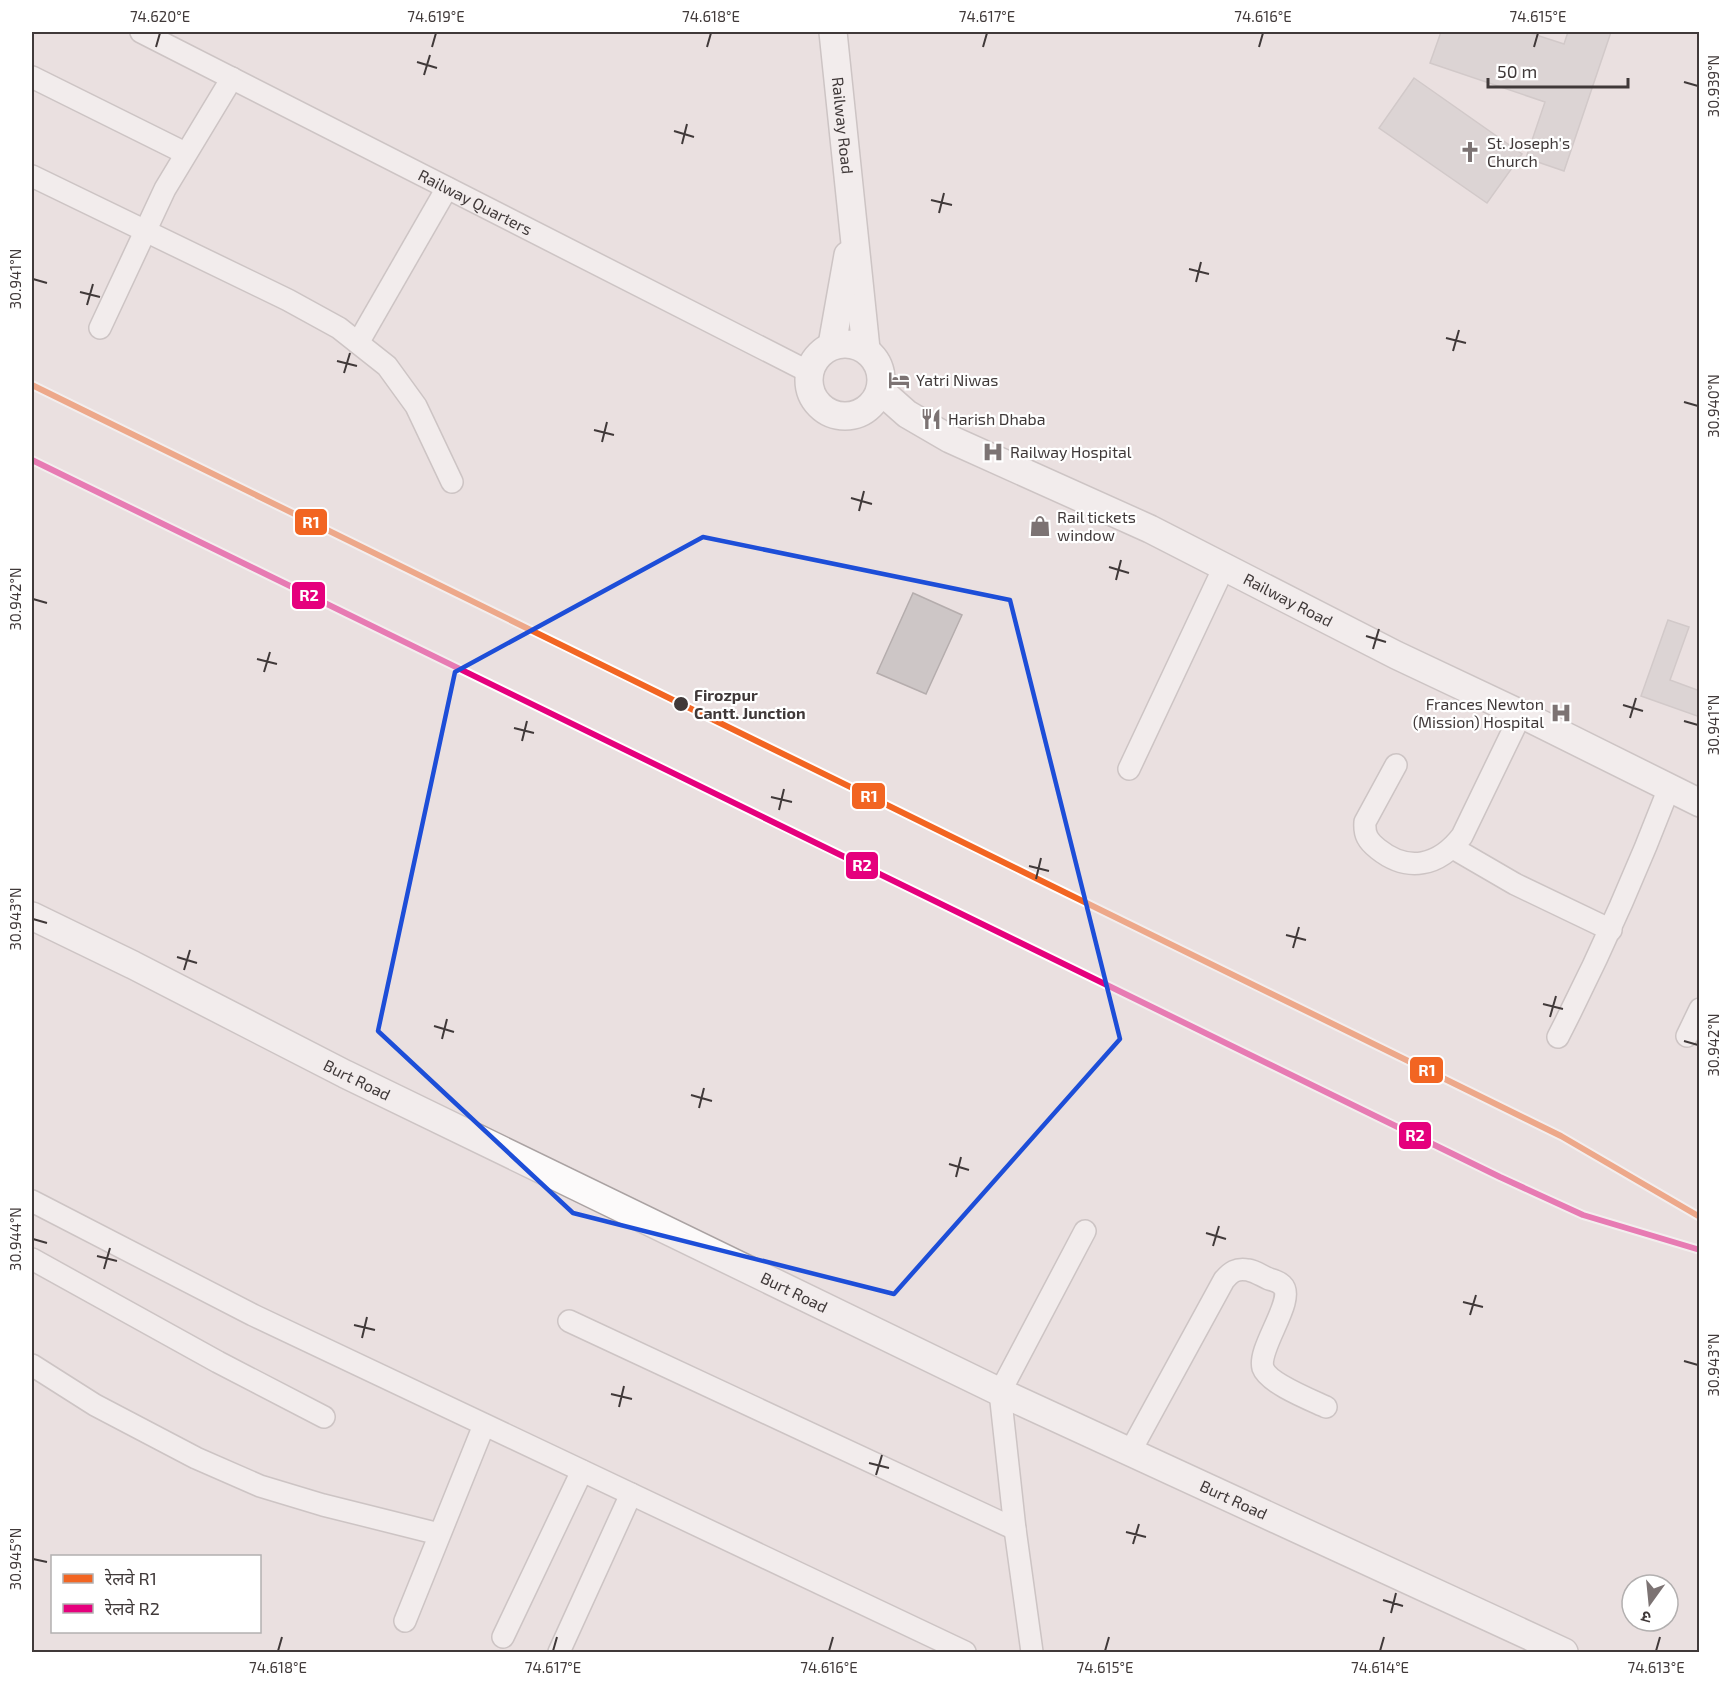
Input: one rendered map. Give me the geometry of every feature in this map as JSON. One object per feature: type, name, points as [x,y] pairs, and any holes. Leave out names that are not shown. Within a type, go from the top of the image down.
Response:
[{"type":"street","name":"Railway Quarters","points":[[141,32],[809,372]]},
{"type":"street","name":"Railway Road","points":[[834,32],[866,349]]},
{"type":"street","points":[[32,77],[185,153]]},
{"type":"street","points":[[100,328],[144,231],[185,153],[232,78]]},
{"type":"street","points":[[32,176],[288,300],[339,328],[387,366],[416,406],[452,482]]},
{"type":"street","points":[[358,343],[447,188]]},
{"type":"street","name":"Railway Road","points":[[832,345],[854,219]]},
{"type":"street","points":[[849,343],[866,349],[881,368],[881,391],[871,407],[856,416],[838,416],[819,406],[809,390],[809,372],[816,357],[832,345],[849,343]]},
{"type":"street","name":"Railway Road","points":[[881,391],[907,414],[950,439],[1150,529],[1396,655],[1700,803]]},
{"type":"street","points":[[1129,769],[1224,567]]},
{"type":"street","points":[[1396,765],[1365,822],[1364,832],[1369,842],[1387,856],[1404,864],[1419,864],[1438,858],[1453,848],[1462,836],[1521,714]]},
{"type":"street","points":[[1558,1037],[1638,871],[1669,788]]},
{"type":"street","points":[[1453,848],[1515,884],[1611,930]]},
{"type":"street","name":"Burt Road","points":[[32,916],[356,1079],[1000,1392],[1564,1653]]},
{"type":"street","points":[[1687,1036],[1700,1009]]},
{"type":"street","points":[[32,1201],[253,1316],[965,1653]]},
{"type":"street","points":[[1032,1653],[1000,1392],[1085,1231]]},
{"type":"street","points":[[32,1259],[218,1362],[324,1417]]},
{"type":"street","points":[[1130,1452],[1224,1280],[1231,1272],[1239,1269],[1250,1270],[1282,1284],[1286,1292],[1264,1355],[1262,1366],[1266,1374],[1326,1407]]},
{"type":"street","points":[[570,1321],[1016,1530]]},
{"type":"street","points":[[32,1365],[122,1420],[196,1458],[260,1486],[323,1505],[439,1534]]},
{"type":"street","points":[[405,1621],[484,1425]]},
{"type":"street","points":[[503,1637],[582,1471]]},
{"type":"street","points":[[559,1653],[631,1494]]},
{"type":"highlighted area","points":[[703,537],[1010,600],[1120,1039],[894,1294],[573,1213],[378,1031],[455,672]]},
{"type":"building","points":[[1441,32],[1527,32],[1564,44],[1568,32],[1611,32],[1564,171],[1526,158],[1545,102],[1430,63]]},
{"type":"building","points":[[1414,78],[1522,154],[1487,203],[1379,128]]},
{"type":"building","points":[[913,593],[962,615],[926,694],[877,673]]},
{"type":"building","points":[[1668,620],[1689,627],[1670,680],[1700,691],[1700,717],[1641,696]]},
{"type":"rail line","name":"R1","points":[[32,385],[1561,1136],[1700,1217]]},
{"type":"rail line","name":"R2","points":[[32,460],[1500,1177],[1583,1215],[1700,1250]]},
{"type":"place","name":"St. Joseph's Church","points":[[1470,152]]},
{"type":"place","name":"Yatri Niwas","points":[[899,380]]},
{"type":"place","name":"Harish Dhaba","points":[[931,419]]},
{"type":"place","name":"Railway Hospital","points":[[993,452]]},
{"type":"place","name":"Rail tickets window","points":[[1040,526]]},
{"type":"place","name":"Firozpur Cantt. Junction","points":[[681,704]]},
{"type":"place","name":"Frances Newton (Mission) Hospital","points":[[1561,713]]}]
